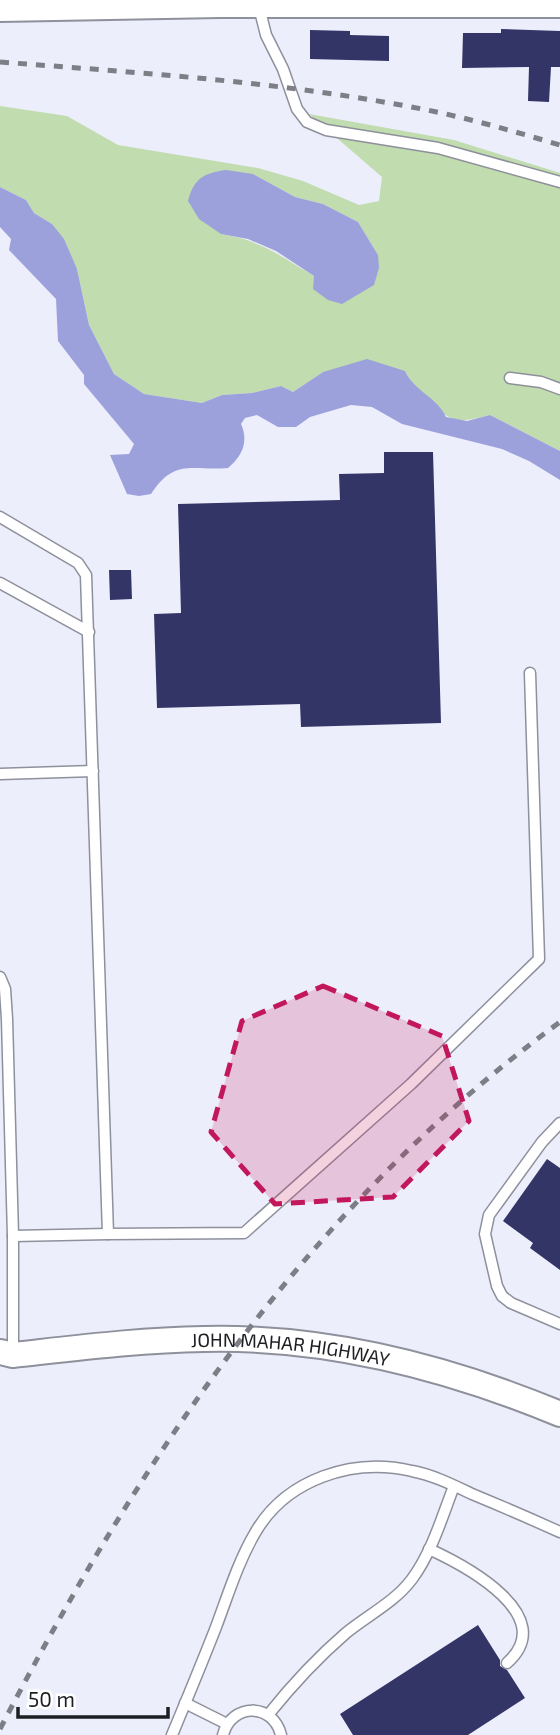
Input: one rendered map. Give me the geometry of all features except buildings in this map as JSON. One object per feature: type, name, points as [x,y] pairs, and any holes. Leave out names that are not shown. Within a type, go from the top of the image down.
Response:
[{"type":"main road","points":[[0,8],[394,1],[560,3]]},
{"type":"street","name":"JOHN MAHAR HIGHWAY","points":[[4,1356],[205,1339],[271,1341],[382,1357],[461,1377],[560,1414]]},
{"type":"lane","points":[[259,3],[266,35],[283,69],[297,109],[307,122],[326,130],[438,148],[560,182]]},
{"type":"lane","points":[[510,378],[541,382],[560,389]]},
{"type":"lane","points":[[0,517],[78,563],[86,575],[108,1234]]},
{"type":"lane","points":[[0,583],[89,632]]},
{"type":"lane","points":[[13,1236],[244,1233],[411,1084],[539,958],[530,673]]},
{"type":"lane","points":[[0,774],[93,771]]},
{"type":"lane","points":[[0,977],[5,989],[13,1236],[4,1356]]},
{"type":"lane","points":[[560,1123],[542,1142],[489,1215],[485,1234],[497,1286],[502,1296],[511,1303],[560,1324]]},
{"type":"lane","points":[[172,1735],[247,1548],[263,1521],[284,1500],[319,1478],[361,1467],[410,1470],[560,1532]]},
{"type":"lane","points":[[268,1715],[291,1686],[332,1646],[401,1591],[417,1571],[429,1549],[454,1486]]},
{"type":"lane","points":[[429,1549],[481,1573],[523,1603]]},
{"type":"lane","points":[[507,1663],[524,1652],[533,1637]]},
{"type":"lane","points":[[185,1703],[227,1724]]},
{"type":"lane","points":[[223,1735],[227,1724],[236,1715],[249,1710],[268,1715],[276,1723],[281,1735]]},
{"type":"highlighted area","points":[[323,986],[442,1036],[469,1121],[393,1197],[275,1204],[211,1132],[242,1021]]},
{"type":"green space","points":[[0,106],[67,116],[118,145],[258,168],[303,181],[359,205],[379,201],[382,177],[309,114],[454,140],[560,173],[560,451],[490,415],[469,420],[448,416],[434,406],[405,371],[323,372],[293,392],[281,386],[252,393],[222,395],[202,403],[144,394],[114,374],[89,325],[77,269],[52,224],[34,213],[26,200],[0,187]],"holes":[[[253,174],[295,197],[323,204],[358,222],[378,255],[314,289],[314,276],[280,255],[248,241],[221,234]]]},
{"type":"water","points":[[226,170],[253,174],[295,197],[323,204],[358,222],[378,255],[379,268],[374,285],[342,304],[328,300],[313,289],[314,276],[276,251],[248,239],[221,234],[199,219],[188,201],[193,187],[206,175]]},
{"type":"water","points":[[0,187],[26,200],[34,213],[52,224],[64,239],[77,269],[89,325],[114,374],[144,394],[202,403],[222,395],[252,393],[281,386],[293,392],[323,372],[367,359],[405,371],[446,417],[467,421],[490,415],[560,451],[560,480],[529,461],[502,449],[402,424],[372,407],[351,405],[310,417],[296,427],[278,427],[257,415],[245,418],[241,424],[243,448],[228,468],[176,471],[168,475],[151,494],[127,494],[110,455],[129,454],[134,444],[84,384],[84,375],[58,341],[56,299],[9,250],[11,239],[0,227]]},
{"type":"railway","points":[[0,62],[321,92],[444,114],[560,145]]},
{"type":"railway","points":[[0,1729],[54,1628],[112,1529],[173,1434],[239,1342],[310,1255],[386,1172],[469,1094],[560,1022]]}]
